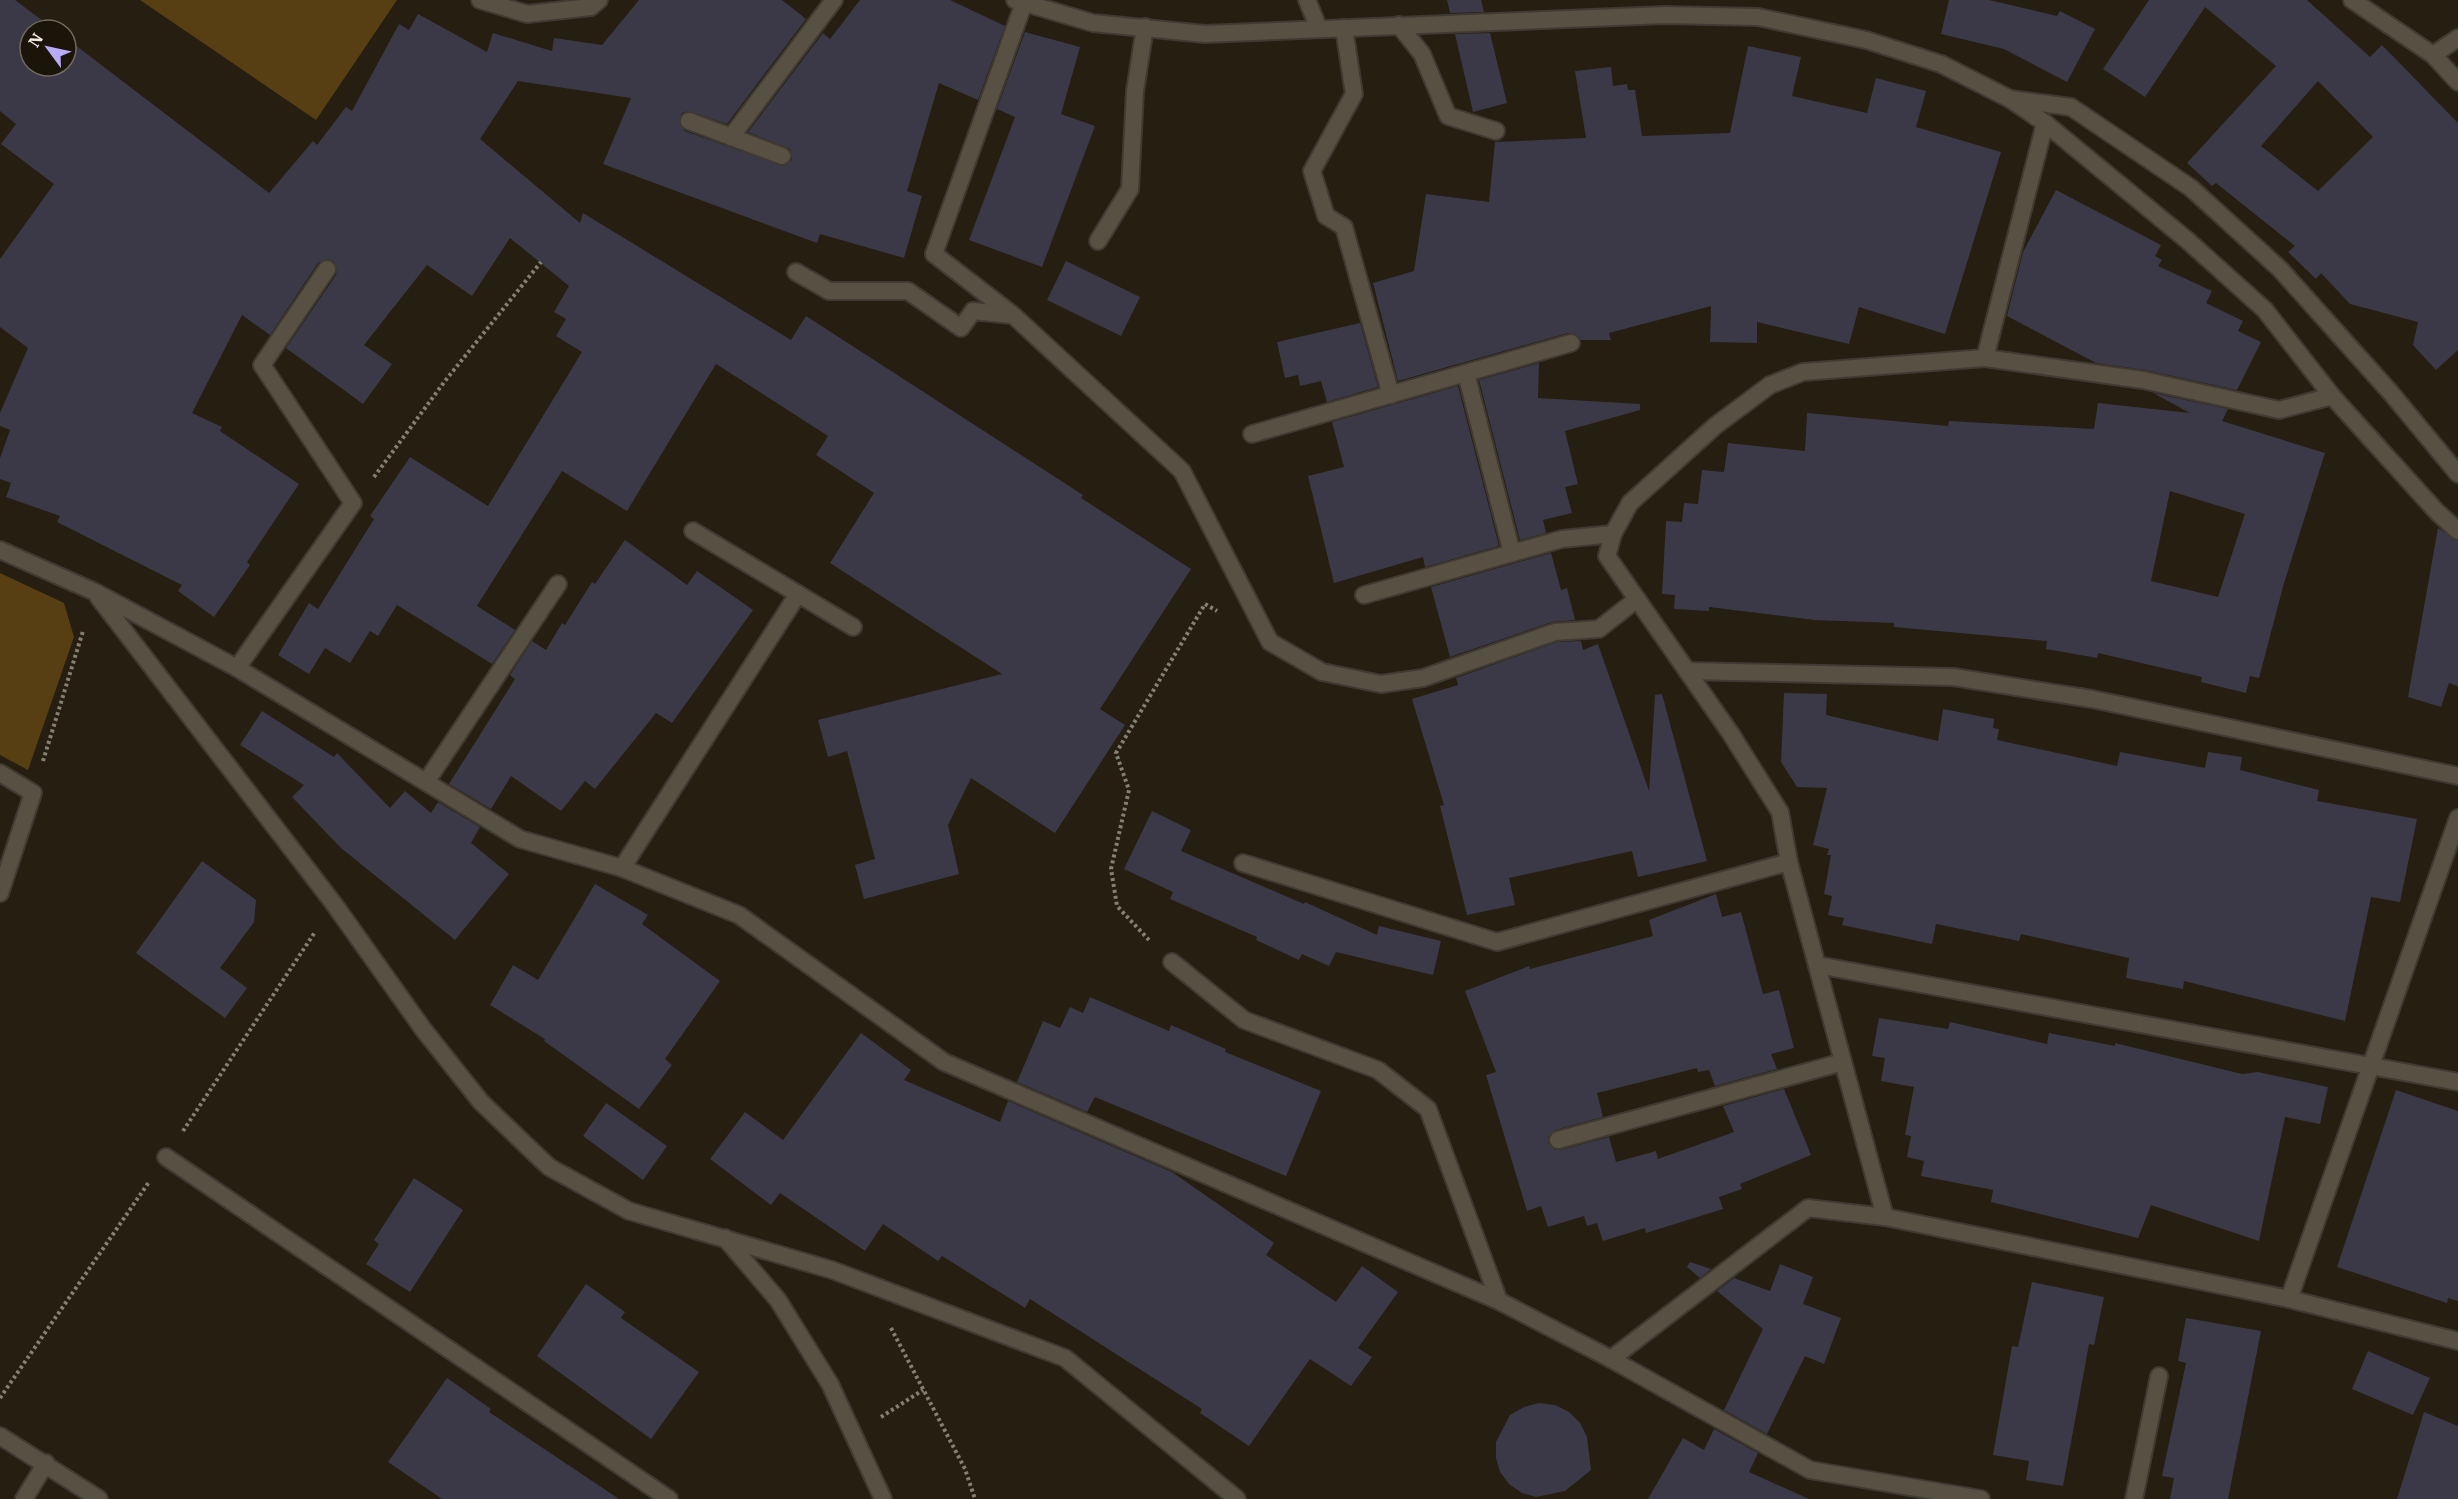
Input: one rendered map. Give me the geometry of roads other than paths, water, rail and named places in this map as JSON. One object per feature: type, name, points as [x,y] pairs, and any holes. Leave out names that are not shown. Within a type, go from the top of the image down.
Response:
[{"type":"street","points":[[480,0],[527,14],[591,7],[599,0]]},
{"type":"street","points":[[731,137],[834,0]]},
{"type":"street","points":[[1307,0],[1319,29]]},
{"type":"street","points":[[2352,0],[2433,55],[2458,82]]},
{"type":"street","points":[[1637,599],[1599,629],[1555,633],[1423,678],[1381,684],[1322,672],[1270,642],[1182,471],[1013,315],[934,254],[1021,1],[1093,22],[1204,34],[1665,15],[1758,17],[1866,40],[1941,64],[2010,99],[2045,123],[2187,240],[2265,310],[2332,396],[2437,512],[2458,531]]},
{"type":"street","points":[[1399,25],[1422,54],[1448,116],[1496,131]]},
{"type":"street","points":[[1098,240],[1130,189],[1135,91],[1145,27]]},
{"type":"street","points":[[1344,28],[1354,94],[1312,171],[1326,216],[1344,227],[1391,395]]},
{"type":"street","points":[[2433,55],[2458,38]]},
{"type":"street","points":[[2010,99],[2071,107],[2191,188],[2280,268],[2391,393],[2458,474]]},
{"type":"street","points":[[689,121],[782,156]]},
{"type":"street","points":[[1985,358],[2045,123]]},
{"type":"street","points":[[237,668],[353,503],[262,365],[327,269]]},
{"type":"street","points":[[796,272],[829,291],[908,291],[961,328],[973,311],[1013,315]]},
{"type":"street","points":[[1252,434],[1571,343]]},
{"type":"street","points":[[1886,1217],[1789,862],[1780,812],[1731,734],[1607,556],[1613,534],[1630,503],[1715,426],[1770,385],[1803,372],[1985,358],[2143,380],[2279,410],[2332,396]]},
{"type":"street","points":[[1466,373],[1512,553]]},
{"type":"street","points":[[693,531],[853,627]]},
{"type":"street","points":[[1364,595],[1562,539],[1613,534]]},
{"type":"street","points":[[0,550],[95,592],[237,668],[520,839],[622,868],[739,915],[944,1062],[1499,1300],[1611,1359],[1810,1470],[1981,1499]]},
{"type":"street","points":[[426,782],[558,584]]},
{"type":"street","points":[[95,592],[334,904],[423,1029],[481,1102],[549,1167],[629,1211],[725,1237],[832,1270],[1065,1358],[1237,1499]]},
{"type":"street","points":[[622,868],[798,594]]},
{"type":"street","points":[[1687,671],[1953,677],[2092,699],[2458,776]]},
{"type":"street","points":[[0,773],[33,793],[0,893]]},
{"type":"street","points":[[2289,1299],[2458,818]]},
{"type":"street","points":[[1243,863],[1497,942],[1789,862]]},
{"type":"street","points":[[1172,962],[1244,1020],[1378,1070],[1428,1109],[1499,1300]]},
{"type":"street","points":[[1817,965],[2458,1082]]},
{"type":"street","points":[[1558,1140],[1843,1062]]},
{"type":"street","points":[[166,1156],[669,1499]]},
{"type":"street","points":[[1611,1359],[1808,1208],[1886,1217],[2289,1299],[2458,1341]]},
{"type":"street","points":[[725,1237],[778,1300],[830,1384],[883,1499]]},
{"type":"street","points":[[2134,1499],[2159,1376]]},
{"type":"street","points":[[0,1436],[46,1463],[99,1499]]},
{"type":"street","points":[[24,1499],[46,1463]]}]
